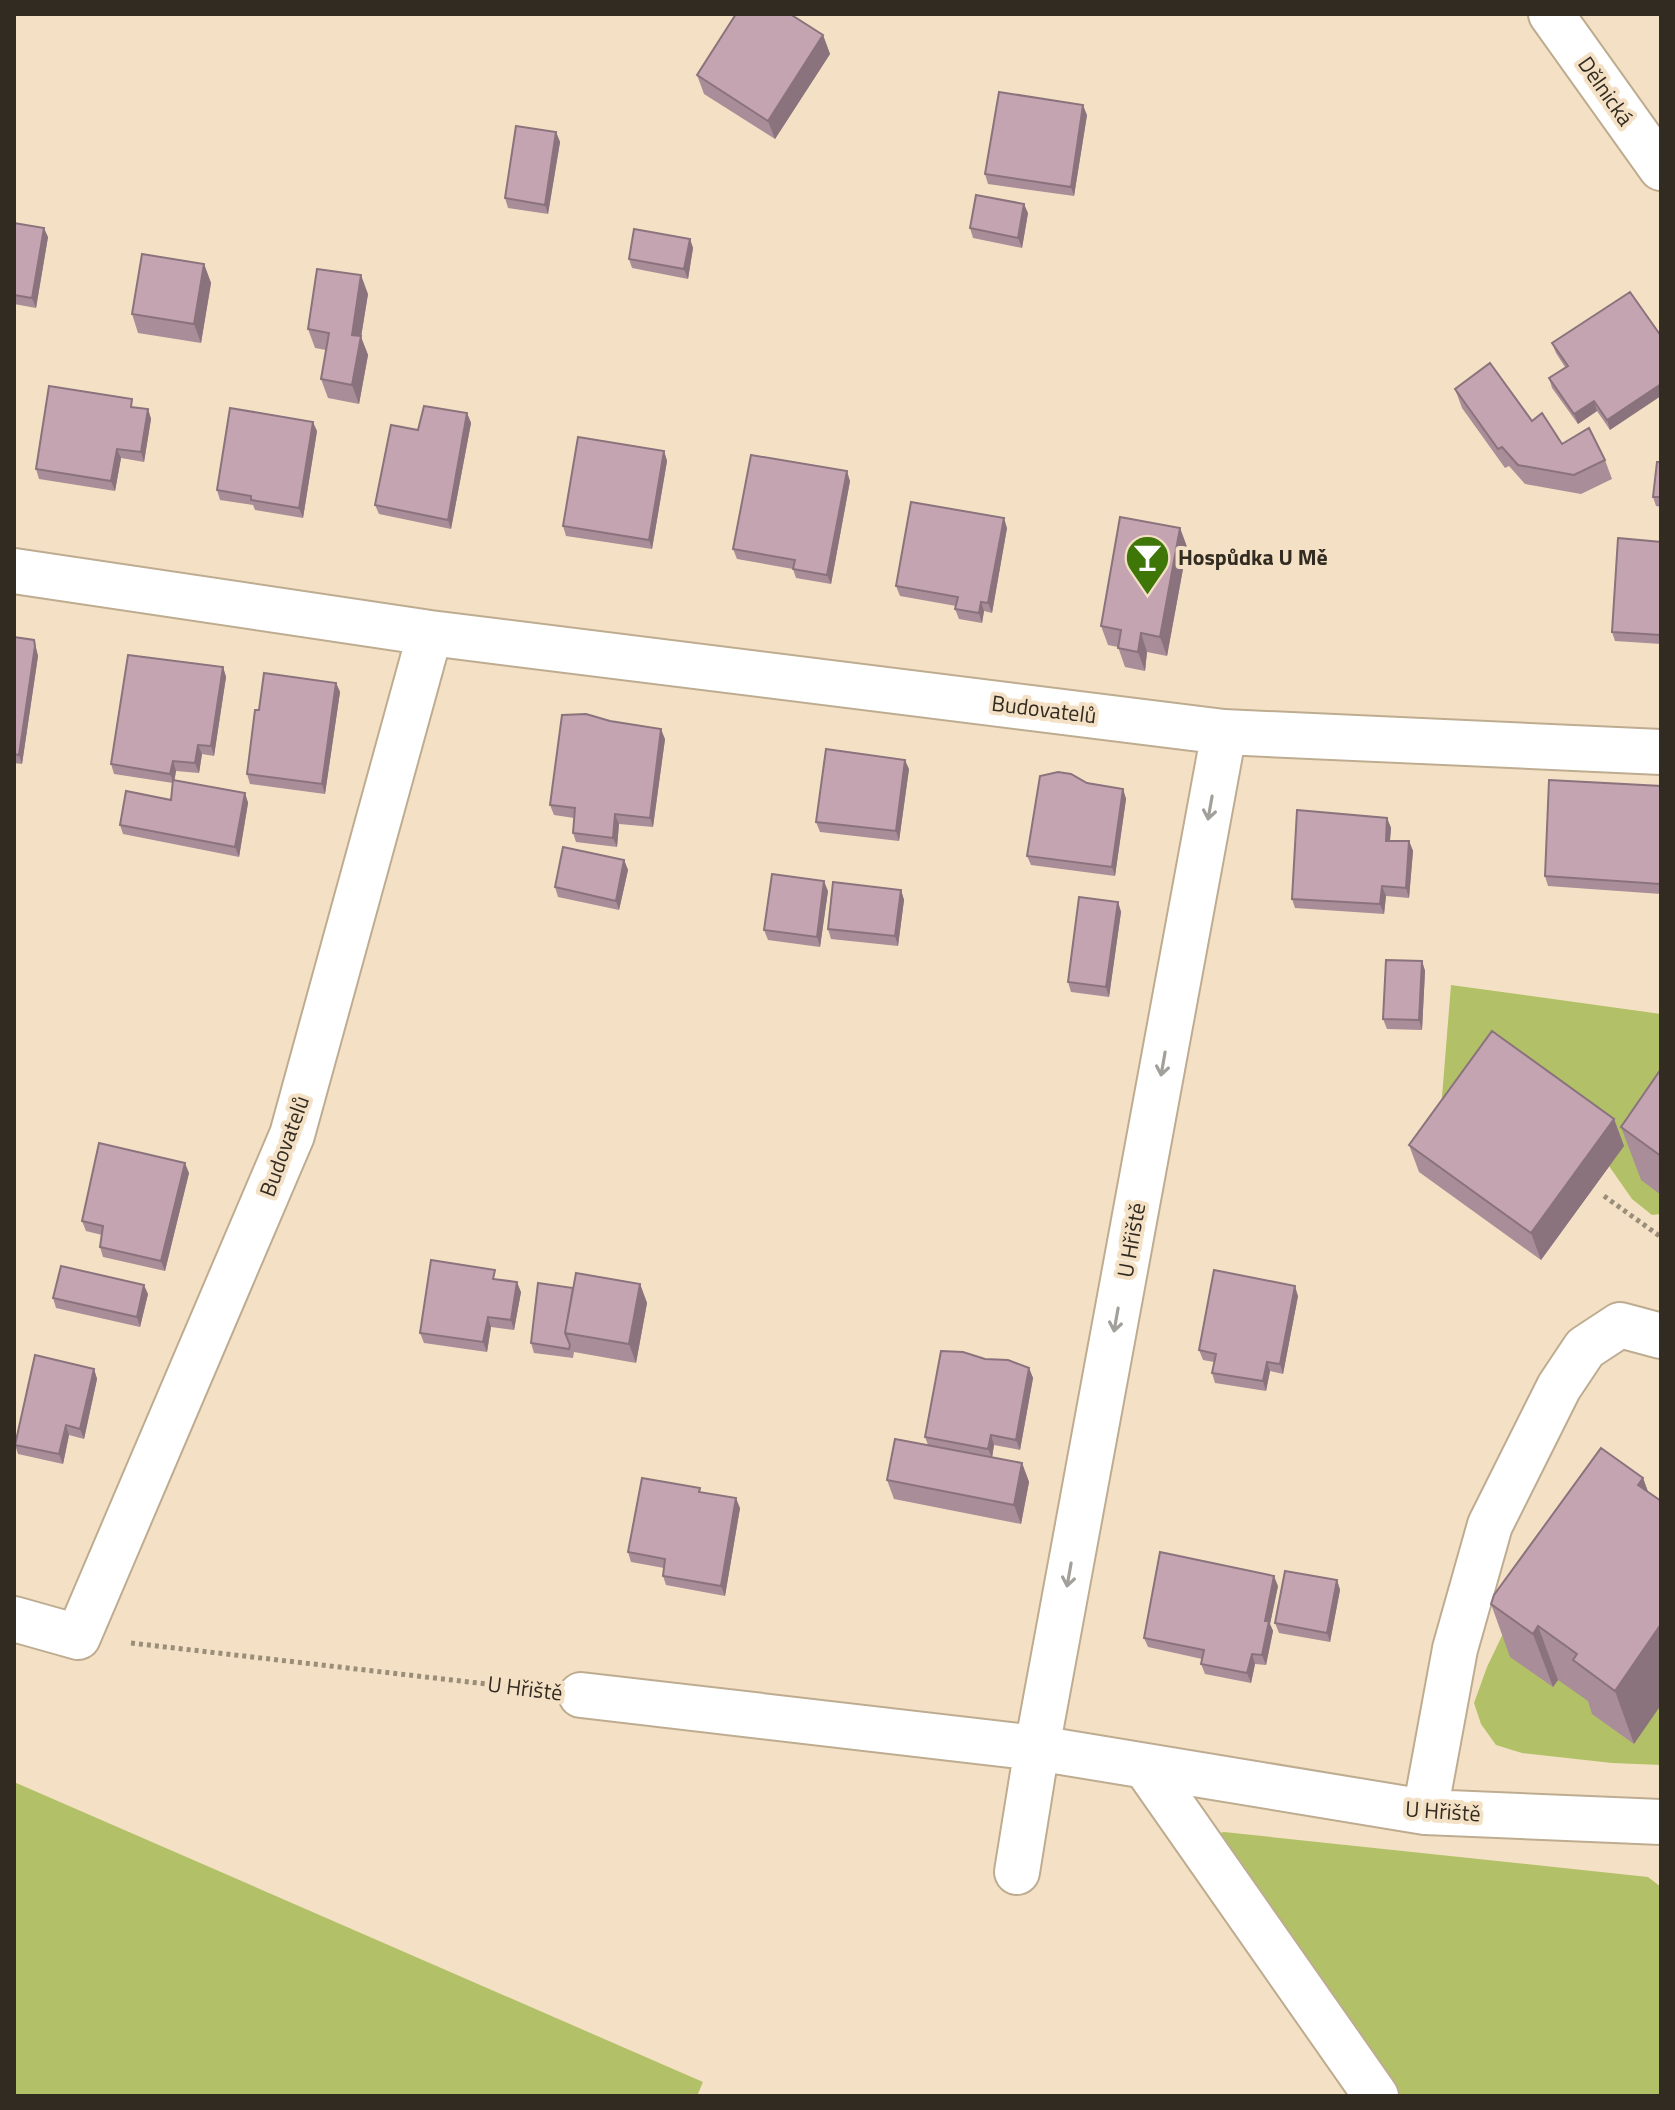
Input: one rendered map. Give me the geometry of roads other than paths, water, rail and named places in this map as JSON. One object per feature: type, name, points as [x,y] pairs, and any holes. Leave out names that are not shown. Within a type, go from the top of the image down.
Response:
[{"type":"street","name":"Dělnická","points":[[1551,14],[1661,168]]},
{"type":"street","name":"Budovatelů","points":[[14,571],[430,633],[1224,732],[1661,752]]},
{"type":"street","name":"Budovatelů","points":[[14,1619],[78,1637],[292,1135],[430,633]]},
{"type":"street","name":"U Hřiště","points":[[1037,1748],[1224,732]]},
{"type":"street","points":[[1425,1812],[1455,1649],[1496,1511],[1559,1387],[1585,1348],[1620,1325],[1661,1336]]},
{"type":"street","name":"U Hřiště","points":[[581,1695],[1037,1748],[1425,1812],[1661,1822]]},
{"type":"street","points":[[1017,1872],[1037,1748]]},
{"type":"street","points":[[1145,1766],[1376,2096]]},
{"type":"place","name":"Hospůdka U Mě","points":[[1147,596]]}]
